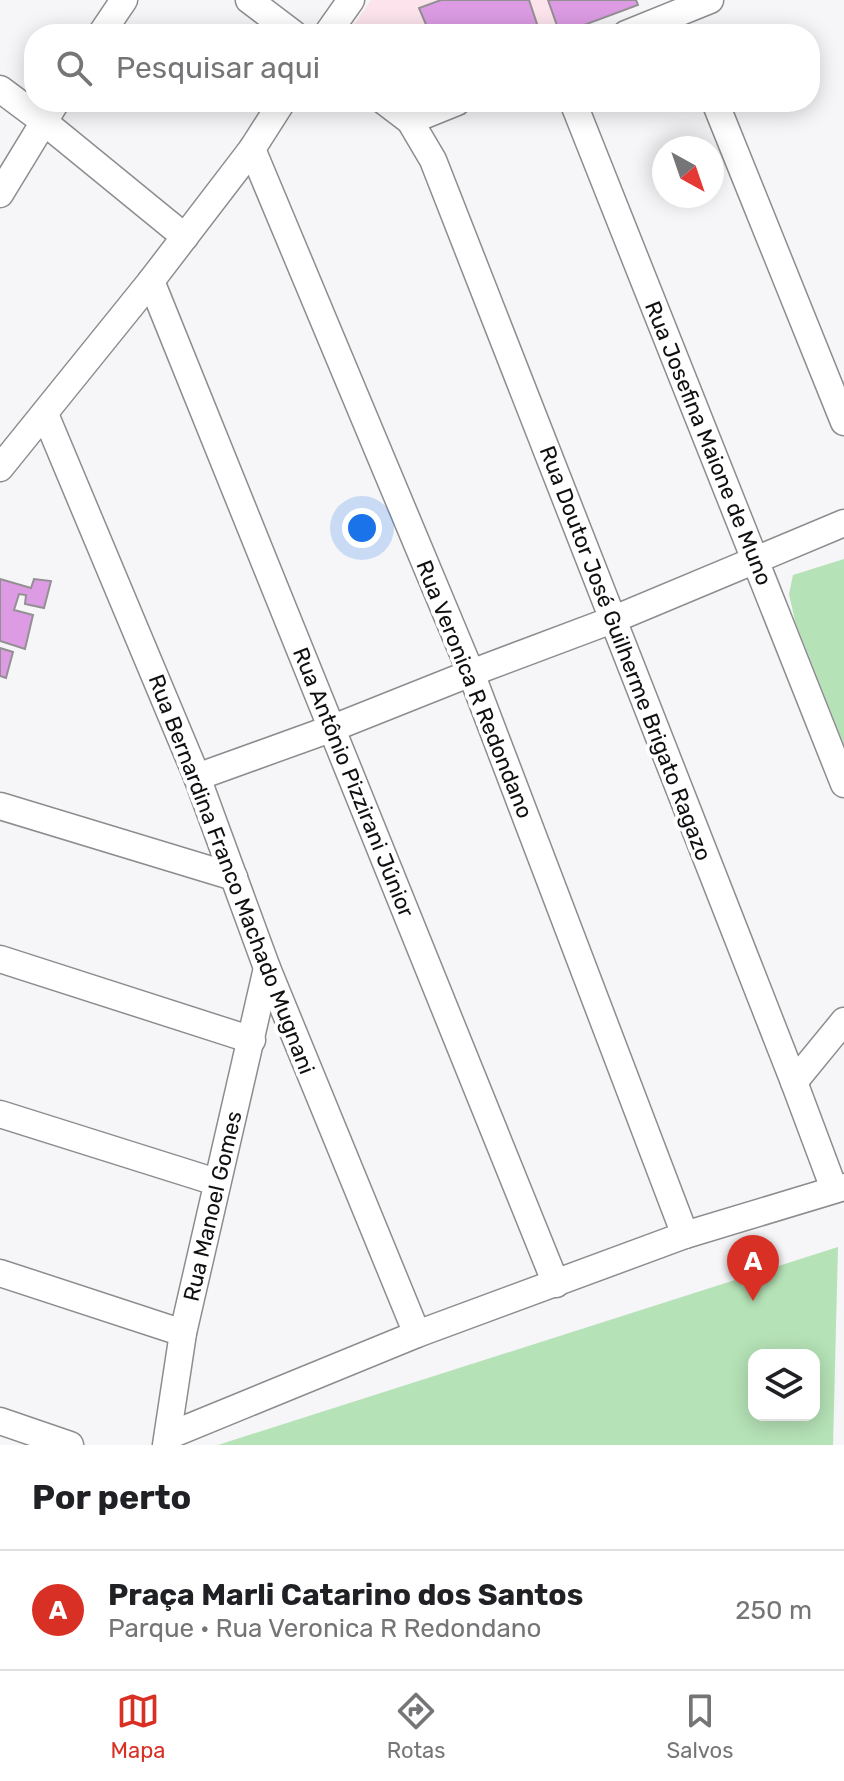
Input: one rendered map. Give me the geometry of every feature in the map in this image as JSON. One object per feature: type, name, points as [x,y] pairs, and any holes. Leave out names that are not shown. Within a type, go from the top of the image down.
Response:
[{"type":"street","points":[[108,24],[124,0]]},
{"type":"street","points":[[249,0],[281,24]]},
{"type":"street","points":[[334,24],[351,0]]},
{"type":"street","points":[[656,24],[680,16],[710,0]]},
{"type":"street","points":[[0,89],[24,100]]},
{"type":"street","points":[[0,194],[49,112]]},
{"type":"street","points":[[51,112],[185,237]]},
{"type":"street","points":[[0,468],[151,281],[252,149],[276,112]]},
{"type":"street","points":[[398,112],[410,121],[432,112]]},
{"type":"street","name":"Rua Josefina Maione de Muno","points":[[577,112],[844,784]]},
{"type":"street","points":[[719,112],[844,422]]},
{"type":"street","name":"Rua Doutor José Guilherme Brigato Ragazo","points":[[410,121],[433,160],[794,1082],[839,1188]]},
{"type":"street","name":"Rua Veronica R Redondano","points":[[252,149],[471,673],[685,1235]]},
{"type":"street","name":"Rua Antônio Pizzirani Júnior","points":[[151,281],[556,1284]]},
{"type":"street","name":"Rua Bernardina Franco Machado Mugnani","points":[[45,414],[197,777],[267,968],[417,1334]]},
{"type":"street","points":[[197,777],[612,620],[844,523]]},
{"type":"street","points":[[0,806],[234,877]]},
{"type":"street","points":[[0,959],[252,1040]]},
{"type":"street","name":"Rua Manoel Gomes","points":[[167,1441],[183,1333],[267,968]]},
{"type":"street","points":[[794,1082],[844,1021]]},
{"type":"street","points":[[0,1114],[216,1182]]},
{"type":"street","points":[[167,1441],[417,1334],[685,1235],[839,1188]]},
{"type":"street","points":[[0,1273],[183,1333]]},
{"type":"street","points":[[0,1421],[70,1445]]},
{"type":"shaded area","points":[[371,0],[631,0],[576,24],[355,24]]},
{"type":"green space","points":[[844,559],[844,745],[795,621],[789,594],[793,575]]},
{"type":"green space","points":[[838,1247],[833,1445],[218,1445]]},
{"type":"building","points":[[441,0],[529,0],[537,24],[426,24],[419,8]]},
{"type":"building","points":[[548,0],[636,0],[638,5],[587,24],[556,24]]},
{"type":"building","points":[[0,579],[31,588],[34,579],[51,581],[44,608],[25,604],[26,595],[19,594],[14,610],[33,615],[25,649],[0,641]]},
{"type":"building","points":[[0,648],[13,652],[6,678],[0,676]]},
{"type":"place","name":"Praça Marli Catarino dos Santos","points":[[753,1301]]}]
